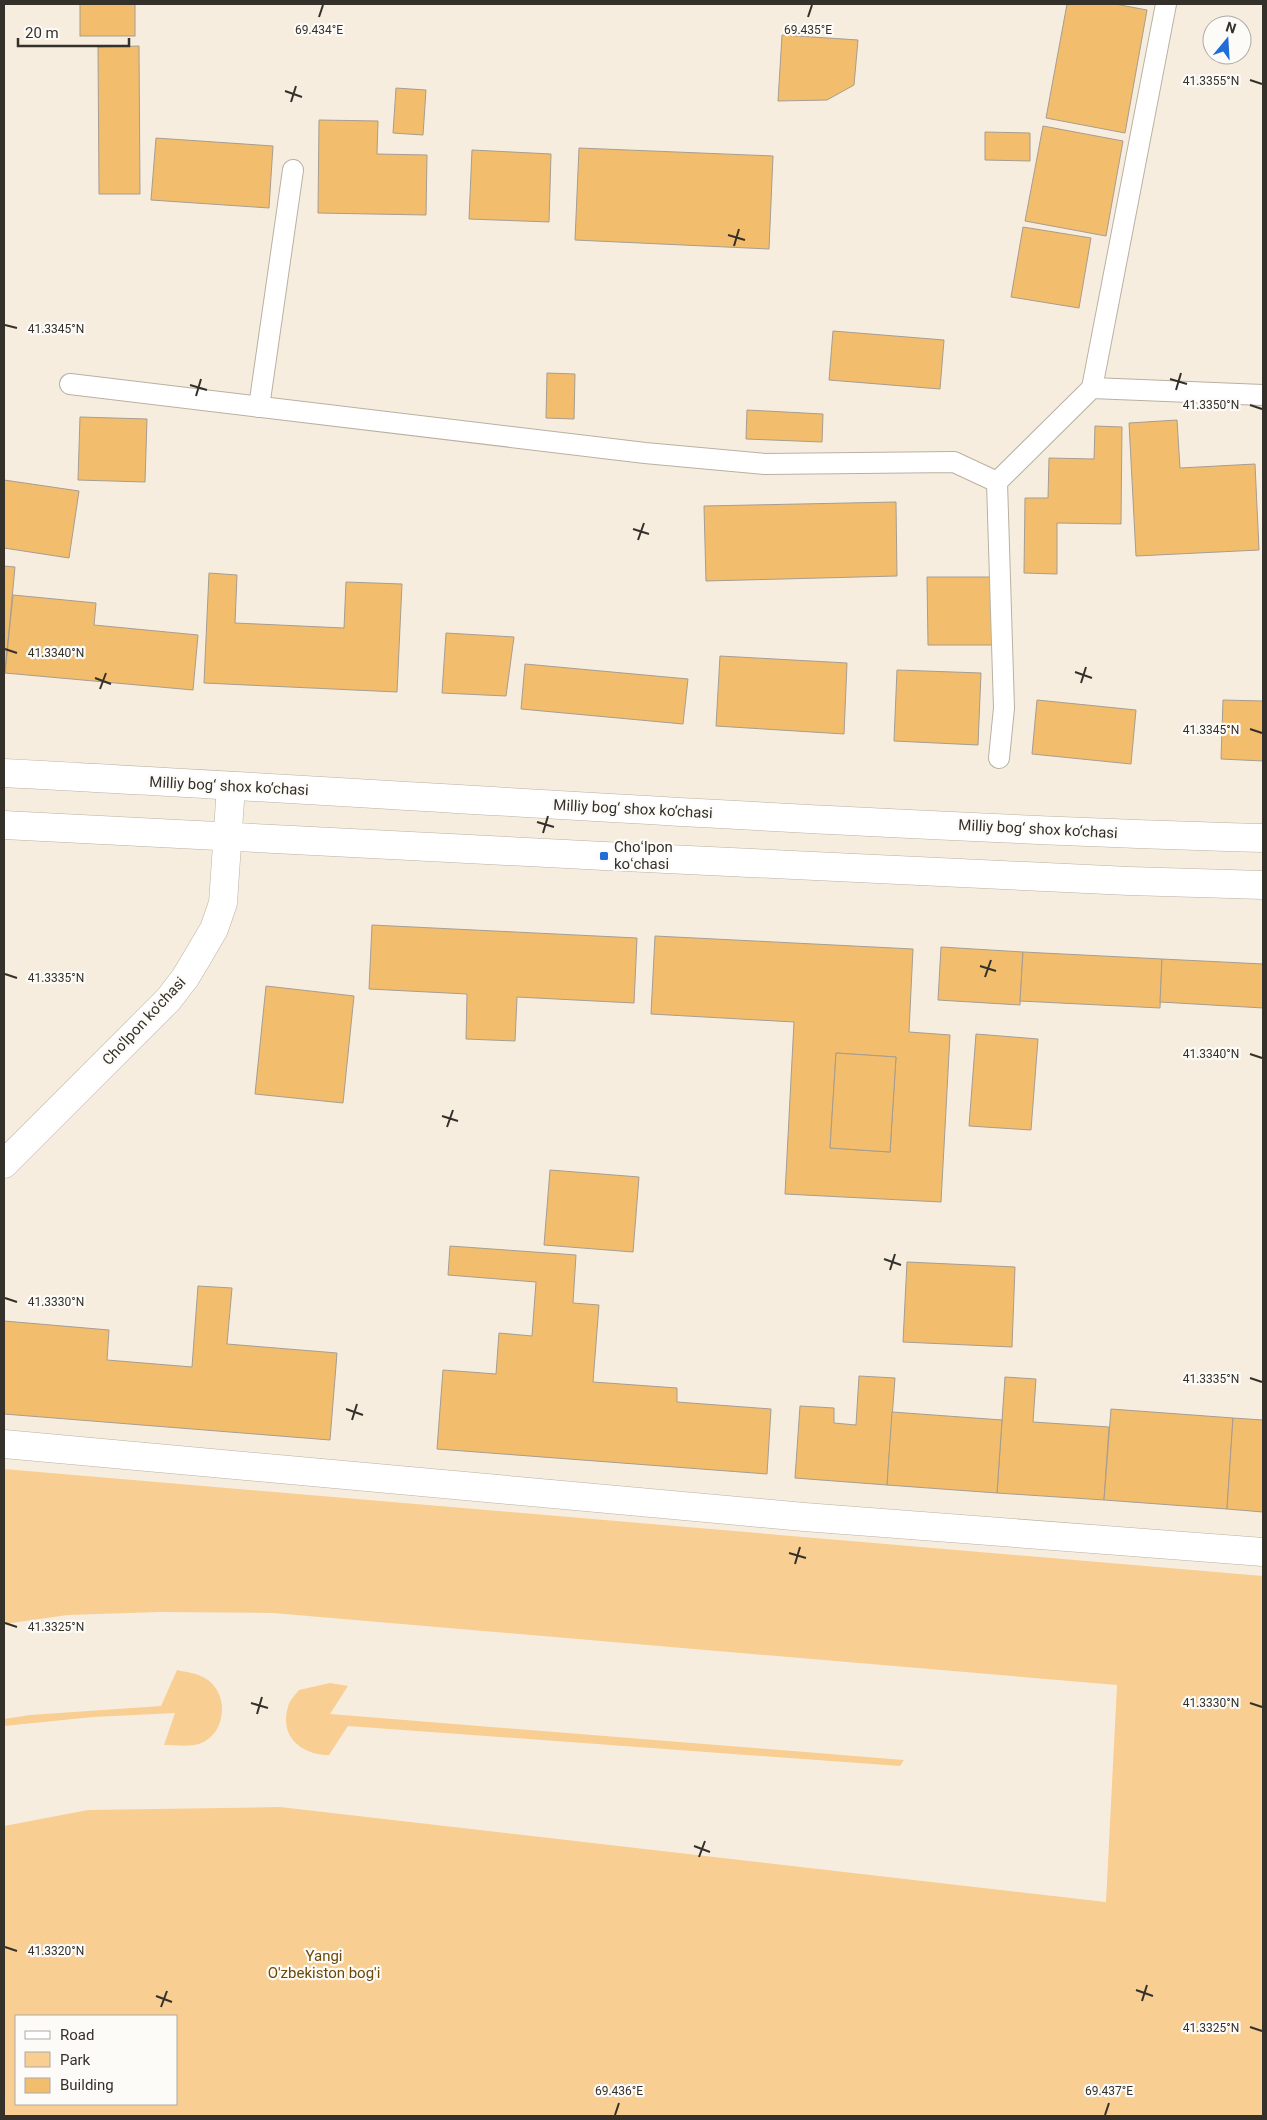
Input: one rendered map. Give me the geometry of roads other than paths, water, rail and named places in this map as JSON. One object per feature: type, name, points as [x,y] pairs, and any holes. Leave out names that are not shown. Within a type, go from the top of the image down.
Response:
[{"type":"main road","name":"Milliy bog‘ shox ko‘chasi","points":[[4,774],[766,816],[1263,838]]},
{"type":"main road","name":"Cho'lpon ko'chasi","points":[[4,1164],[168,1000],[185,978],[214,929],[222,904],[231,786]]},
{"type":"main road","points":[[4,825],[227,838],[1119,880],[1263,885]]},
{"type":"main road","points":[[4,1444],[804,1517],[1263,1552]]},
{"type":"lane","points":[[999,758],[1004,708],[997,482],[1092,388],[1166,4]]},
{"type":"lane","points":[[260,407],[292,170]]},
{"type":"lane","points":[[70,384],[645,453],[765,464],[954,462],[997,482]]},
{"type":"lane","points":[[1092,388],[1263,395]]},
{"type":"place","name":"Choʻlpon koʻchasi","points":[[604,856]]},
{"type":"park label","name":"Yangi O'zbekiston bog'i","points":[[324,1964]]}]
